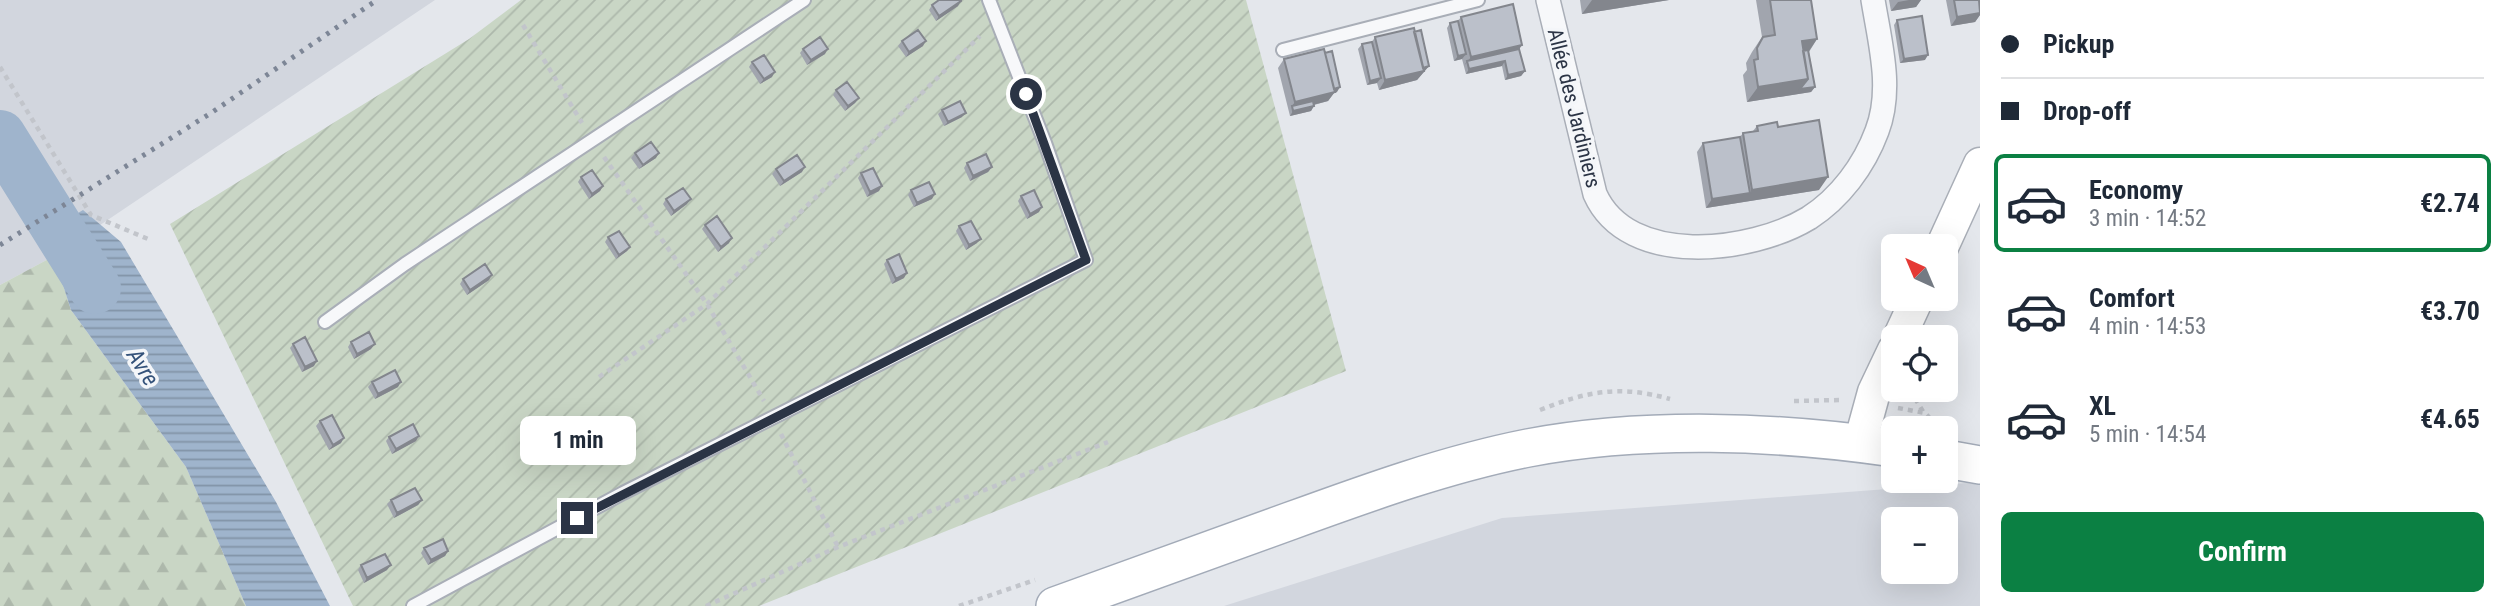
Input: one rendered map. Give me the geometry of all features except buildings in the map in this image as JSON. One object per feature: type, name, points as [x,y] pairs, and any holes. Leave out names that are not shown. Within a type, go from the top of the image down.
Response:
[{"type":"main road","points":[[1055,606],[1336,504],[1482,458],[1530,448],[1586,440],[1702,434],[1877,445]]},
{"type":"street","name":"Allée des Jardiniers","points":[[1548,0],[1595,194],[1601,209],[1624,229],[1667,244],[1693,247],[1752,240],[1781,231],[1809,218],[1849,182],[1878,130],[1884,102],[1885,72],[1873,0]]},
{"type":"street","points":[[1948,234],[1980,164]]},
{"type":"street","points":[[1877,445],[1870,403],[1881,379]]},
{"type":"lane","points":[[324,322],[405,264],[804,0]]},
{"type":"lane","points":[[413,606],[623,493],[1086,260],[1045,143],[989,0]]},
{"type":"lane","points":[[1283,50],[1478,0]]},
{"type":"path","points":[[598,377],[707,304],[996,20]]},
{"type":"path","points":[[523,25],[593,141],[707,304],[774,419],[838,547]]},
{"type":"path","points":[[0,66],[91,215],[148,239]]},
{"type":"path","points":[[1916,402],[1925,414]]},
{"type":"path","points":[[1870,403],[1925,414]]},
{"type":"path","points":[[706,606],[838,547],[1108,442]]},
{"type":"shaded area","points":[[0,0],[435,0],[54,256],[0,285]]},
{"type":"shaded area","points":[[1958,484],[1980,485],[1980,606],[1224,606],[1502,518],[1881,489],[1881,493],[1958,493]]},
{"type":"green space","points":[[521,0],[1246,0],[1346,371],[759,606],[353,606],[170,224],[469,39]]},
{"type":"green space","points":[[54,256],[71,310],[186,467],[246,606],[0,606],[0,285]]},
{"type":"water","points":[[83,210],[121,242],[276,502],[330,606],[246,606],[186,467],[71,310],[46,232]]},
{"type":"waterway","name":"Avre","points":[[0,136],[95,288]]},
{"type":"railway","points":[[0,245],[211,113],[377,0]]},
{"type":"route","points":[[577,518],[1086,260],[1026,94]]}]
